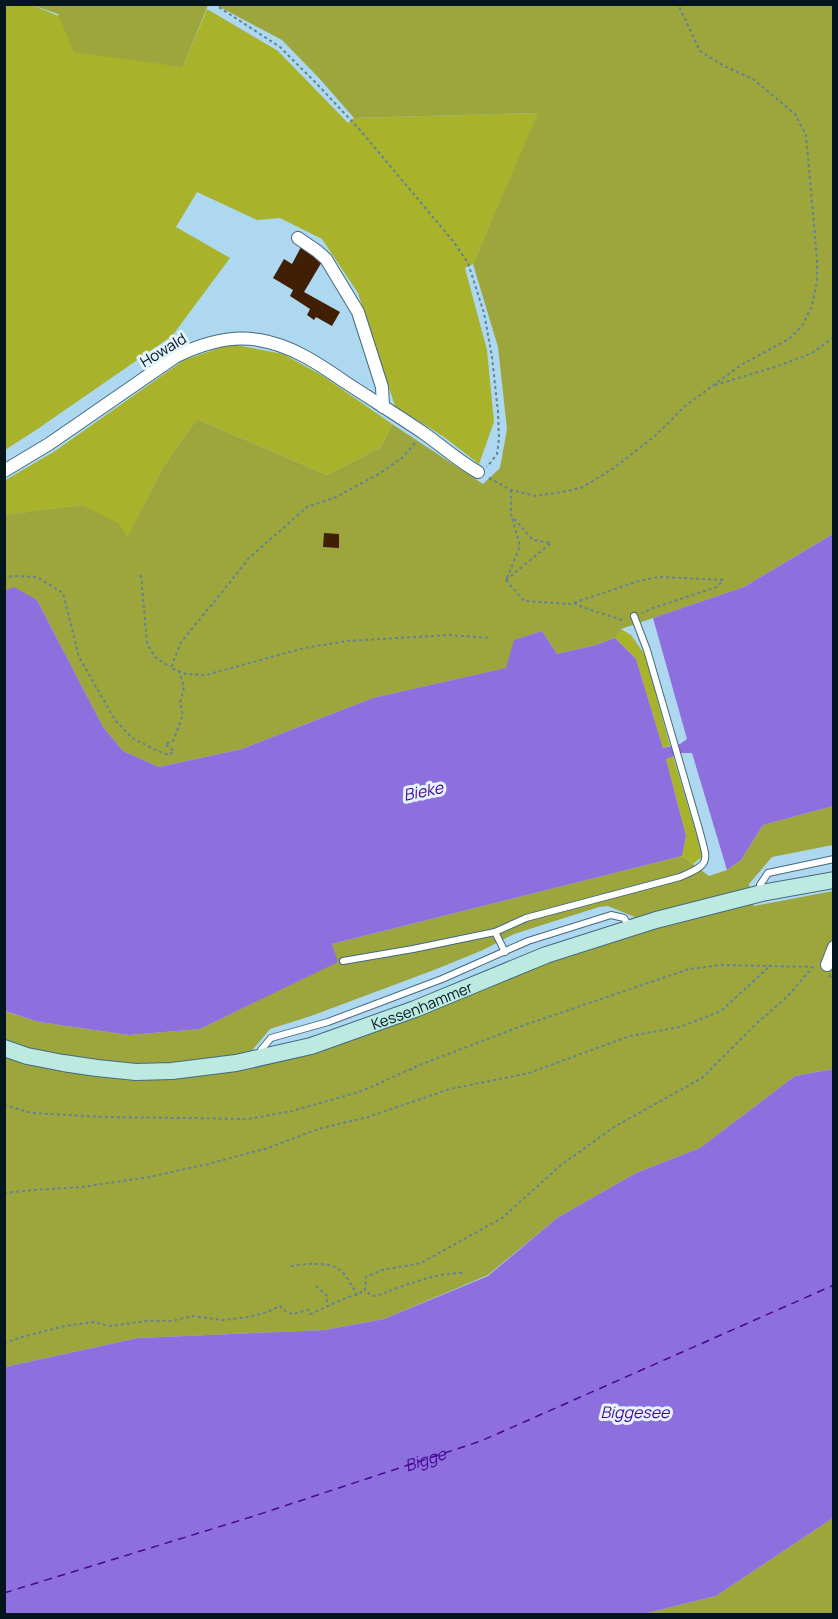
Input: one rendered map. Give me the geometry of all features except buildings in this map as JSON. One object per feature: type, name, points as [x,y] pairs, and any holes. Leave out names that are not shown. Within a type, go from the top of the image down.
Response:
[{"type":"main road","name":"Kessenhammer","points":[[4,1048],[27,1056],[63,1063],[136,1071],[172,1071],[236,1063],[311,1046],[415,1009],[546,955],[631,928],[762,893],[834,880]]},
{"type":"street","points":[[298,238],[318,250],[326,259],[358,312],[382,387],[383,407]]},
{"type":"street","name":"Howald","points":[[4,471],[49,444],[175,357],[214,342],[258,339],[280,344],[304,356],[478,472]]},
{"type":"street","points":[[826,965],[834,947]]},
{"type":"lane","points":[[343,961],[495,933],[526,918],[680,877],[699,869],[706,857],[674,740],[647,650],[634,616]]},
{"type":"lane","points":[[762,893],[760,885],[768,873],[834,859]]},
{"type":"lane","points":[[260,1058],[261,1050],[271,1038],[328,1022],[442,979],[528,941],[611,915],[624,918],[631,928]]},
{"type":"lane","points":[[495,933],[505,952]]},
{"type":"path","points":[[214,4],[280,47],[360,130],[453,240],[468,263],[483,313],[492,357],[499,439],[497,454],[490,464],[478,472],[511,490],[536,496],[583,487],[614,468],[656,435],[685,406],[712,386],[741,365],[789,339],[802,326],[812,306],[817,281],[806,135],[795,114],[753,79],[724,66],[700,51],[679,6]]},
{"type":"path","points":[[712,386],[812,353],[834,337]]},
{"type":"path","points":[[171,668],[181,642],[249,558],[307,507],[336,497],[376,476],[402,458],[423,434]]},
{"type":"path","points":[[506,580],[520,546],[512,515],[511,490]]},
{"type":"path","points":[[506,580],[551,543],[533,540],[512,515]]},
{"type":"path","points":[[141,575],[147,643],[155,657],[171,668],[186,674],[206,675],[304,648],[348,641],[449,634],[490,638]]},
{"type":"path","points":[[4,580],[12,576],[37,577],[63,593],[79,657],[115,720],[132,738],[169,755],[174,751],[165,744],[173,741],[183,715],[180,703],[184,687],[178,671]]},
{"type":"path","points":[[506,580],[524,601],[570,604],[642,580],[661,577],[723,580],[717,587],[622,620],[574,603]]},
{"type":"path","points":[[4,1105],[32,1113],[106,1117],[248,1119],[292,1111],[362,1091],[422,1064],[519,1027],[689,969],[721,965],[813,968],[826,965]]},
{"type":"path","points":[[4,1193],[82,1187],[148,1177],[208,1164],[268,1148],[318,1129],[368,1117],[450,1089],[529,1073],[630,1036],[680,1027],[721,1011],[771,965]]},
{"type":"path","points":[[365,1290],[366,1277],[382,1270],[421,1263],[502,1218],[561,1166],[614,1127],[702,1078],[757,1023],[787,997],[813,968]]},
{"type":"path","points":[[291,1266],[312,1264],[330,1266],[342,1271],[357,1295]]},
{"type":"path","points":[[365,1290],[372,1296],[382,1295],[432,1276],[462,1273]]},
{"type":"path","points":[[316,1286],[327,1296],[327,1307]]},
{"type":"path","points":[[4,1343],[65,1326],[93,1322],[111,1326],[145,1321],[172,1321],[192,1316],[223,1320],[249,1317],[280,1306],[286,1313],[308,1310],[310,1314],[365,1290]]},
{"type":"green space","points":[[5,5],[32,5],[183,67],[207,9],[278,51],[348,123],[354,118],[539,113],[473,264],[465,268],[487,350],[494,422],[479,464],[444,437],[395,406],[358,293],[322,239],[280,218],[257,220],[197,192],[176,227],[230,258],[172,336],[5,450]]},
{"type":"green space","points":[[32,5],[208,5],[183,67],[74,52],[58,14]]},
{"type":"green space","points":[[216,5],[833,5],[833,534],[744,587],[621,629],[615,638],[596,645],[557,654],[542,631],[515,640],[507,668],[373,698],[242,749],[159,767],[123,751],[103,727],[37,600],[14,588],[5,591],[4,515],[82,505],[118,523],[128,537],[163,467],[197,419],[327,475],[381,447],[392,424],[483,484],[500,468],[507,429],[498,347],[473,264],[538,113],[354,118],[282,40]]},
{"type":"green space","points":[[231,344],[283,354],[323,376],[392,424],[381,447],[327,475],[197,419],[163,467],[128,538],[82,505],[5,515],[4,481],[55,451],[184,360]]},
{"type":"green space","points":[[621,629],[631,635],[645,655],[670,746],[663,748],[636,659],[615,638]]},
{"type":"green space","points":[[673,756],[703,856],[693,864],[682,856],[686,836],[666,759]]},
{"type":"green space","points":[[833,806],[833,845],[772,857],[749,884],[754,906],[833,891],[833,1069],[795,1076],[700,1148],[636,1173],[557,1218],[488,1275],[384,1319],[325,1330],[138,1338],[5,1367],[4,1011],[39,1022],[129,1035],[200,1029],[337,962],[332,944],[682,856],[709,876],[727,870],[741,860],[763,825]],"holes":[[[608,906],[635,917],[540,950],[333,1031],[250,1053],[270,1029],[434,970],[483,950],[514,934],[599,907]]]},
{"type":"green space","points":[[833,1518],[833,1614],[643,1614],[716,1596]]},
{"type":"water","name":"Bieke","points":[[833,534],[833,806],[763,825],[741,860],[727,870],[692,753],[682,753],[666,759],[686,836],[682,856],[332,944],[338,962],[200,1029],[129,1035],[39,1022],[5,1011],[4,591],[14,587],[37,600],[103,727],[123,751],[159,767],[242,749],[373,698],[506,668],[514,640],[542,631],[557,654],[615,638],[636,659],[663,748],[680,744],[687,739],[653,618],[744,587]]},
{"type":"water","name":"Biggesee","points":[[833,1069],[833,1518],[716,1596],[643,1614],[5,1614],[5,1367],[138,1338],[325,1330],[384,1319],[488,1276],[557,1218],[636,1173],[700,1148],[795,1076]]},
{"type":"ferry route","points":[[4,1593],[251,1517],[481,1441],[834,1285]]},
{"type":"water label","name":"Bigge","points":[[426,1458]]}]
